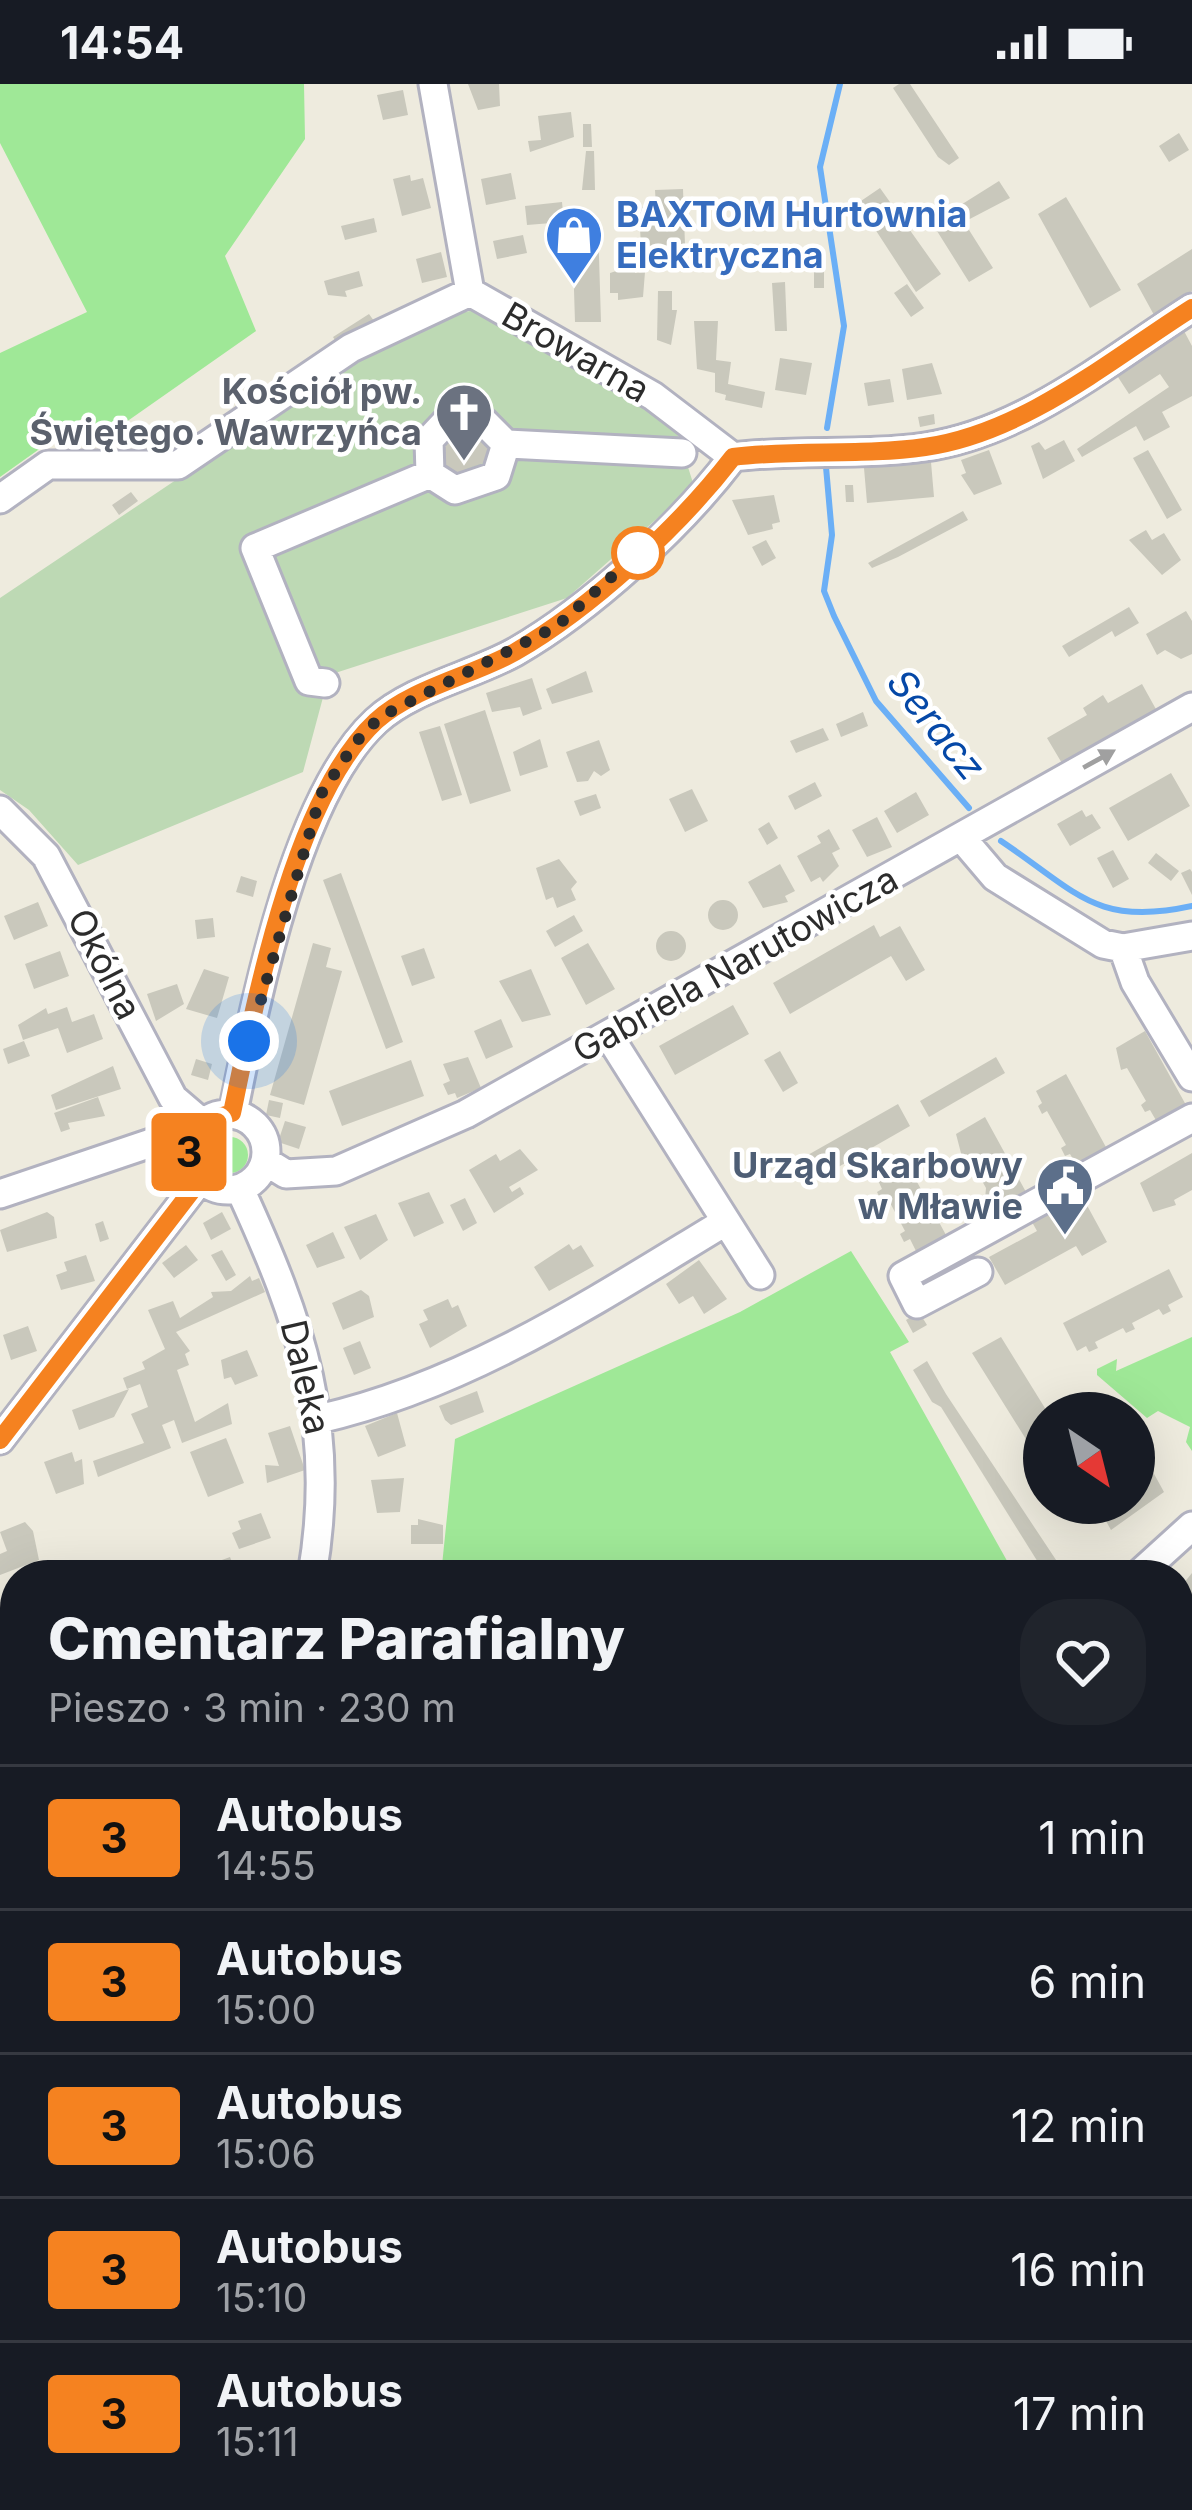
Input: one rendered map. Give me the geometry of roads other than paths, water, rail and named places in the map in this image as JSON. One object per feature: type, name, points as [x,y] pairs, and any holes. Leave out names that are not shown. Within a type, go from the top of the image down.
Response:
[{"type":"street","name":"Browarna","points":[[434,84],[470,292],[653,396],[733,457]]},
{"type":"street","points":[[0,499],[48,464],[178,465],[351,348],[470,292]]},
{"type":"street","points":[[0,1194],[157,1141],[195,1134],[232,1113],[280,924],[321,794],[334,769],[380,717],[557,626],[683,513],[733,457],[810,448],[926,447],[982,432],[1048,400],[1190,316]]},
{"type":"street","points":[[430,474],[429,440],[445,423],[484,422],[506,444],[682,453]]},
{"type":"street","points":[[430,474],[455,490],[496,476],[506,444]]},
{"type":"street","points":[[325,683],[309,681],[255,548],[430,474]]},
{"type":"street","name":"Gabriela Narutowicza","points":[[265,1161],[286,1174],[336,1171],[466,1114],[1192,707]]},
{"type":"street","name":"Okólna","points":[[0,810],[46,856],[195,1134]]},
{"type":"street","points":[[961,837],[995,878],[1103,944],[1123,948],[1192,936]]},
{"type":"street","points":[[1123,948],[1135,982],[1192,1077]]},
{"type":"street","points":[[609,1036],[760,1275]]},
{"type":"street","points":[[195,1134],[189,1158],[200,1180],[214,1188],[240,1189],[252,1182],[265,1161],[260,1130],[232,1113]]},
{"type":"street","points":[[978,1271],[917,1304],[903,1276],[1192,1118]]},
{"type":"street","points":[[0,1440],[200,1180]]},
{"type":"street","name":"Daleka","points":[[240,1189],[293,1312],[319,1419],[323,1512],[315,1560]]},
{"type":"street","points":[[319,1419],[428,1385],[530,1338],[725,1222]]},
{"type":"street","points":[[1155,1560],[1192,1526]]},
{"type":"waterway","name":"Seracz","points":[[827,428],[844,326],[820,167],[840,84]]},
{"type":"waterway","name":"Seracz","points":[[826,467],[832,535],[824,591],[834,616],[876,701],[969,808]]},
{"type":"waterway","name":"Seracz","points":[[1001,841],[1070,890],[1109,908],[1132,912],[1192,906]]},
{"type":"place","name":"BAXTOM Hurtownia Elektryczna","points":[[574,286]]},
{"type":"place","name":"Kościół pw. Świętego. Wawrzyńca","points":[[464,463]]},
{"type":"place","name":"Urząd Skarbowy w Mławie","points":[[1065,1237]]}]
